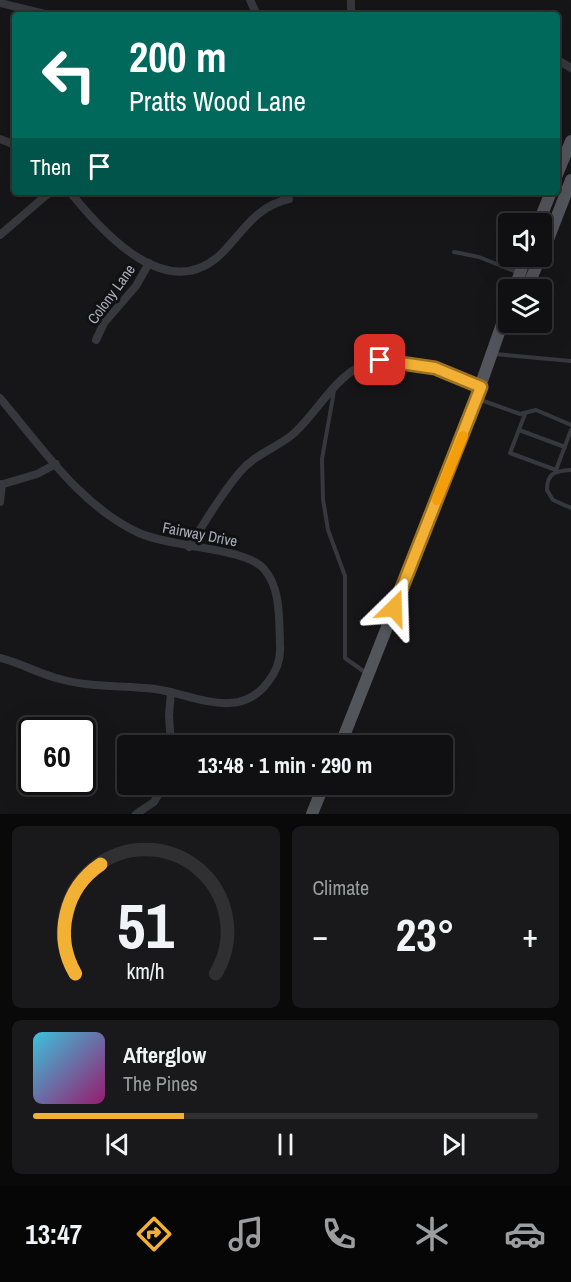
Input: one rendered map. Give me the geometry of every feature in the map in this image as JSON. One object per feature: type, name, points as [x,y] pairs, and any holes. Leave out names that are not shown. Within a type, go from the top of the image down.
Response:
[{"type":"main road","points":[[560,167],[571,141]]},
{"type":"main road","points":[[552,228],[571,180]]},
{"type":"main road","points":[[542,213],[549,195]]},
{"type":"main road","points":[[518,279],[522,267]]},
{"type":"main road","points":[[344,735],[479,393],[500,333]]},
{"type":"main road","points":[[494,354],[504,333]]},
{"type":"main road","points":[[312,814],[320,795]]},
{"type":"street","points":[[0,3],[37,12]]},
{"type":"street","points":[[0,235],[47,195]]},
{"type":"street","points":[[73,195],[110,237],[149,263],[176,271],[207,266],[224,251],[260,211],[289,199]]},
{"type":"street","name":"Colony Lane","points":[[96,340],[104,323],[136,286],[149,263]]},
{"type":"street","points":[[189,547],[239,472],[290,436],[353,370],[380,360],[435,368],[479,393]]},
{"type":"street","name":"Fairway Drive","points":[[0,398],[56,464],[95,504],[126,526],[156,540],[241,556],[264,568],[277,596],[279,657],[264,688],[239,703],[218,704],[171,692],[98,687],[61,680],[0,658]]},
{"type":"street","points":[[0,502],[1,484],[37,474],[56,464]]},
{"type":"street","points":[[171,692],[171,735]]},
{"type":"street","points":[[136,814],[154,802],[158,795]]},
{"type":"lane","points":[[454,252],[479,257],[520,274]]},
{"type":"lane","points":[[494,354],[571,361]]},
{"type":"lane","points":[[334,390],[322,459],[324,514],[345,576],[345,658],[368,675]]},
{"type":"lane","points":[[479,393],[525,414],[536,410],[571,425]]},
{"type":"lane","points":[[525,414],[510,453],[556,470],[571,470]]},
{"type":"lane","points":[[519,430],[565,447]]},
{"type":"lane","points":[[571,430],[556,470],[549,478],[548,495],[557,503],[571,508]]},
{"type":"slow traffic","points":[[437,500],[463,436]]},
{"type":"route","points":[[380,360],[416,363],[435,368],[481,387],[394,608]]}]
